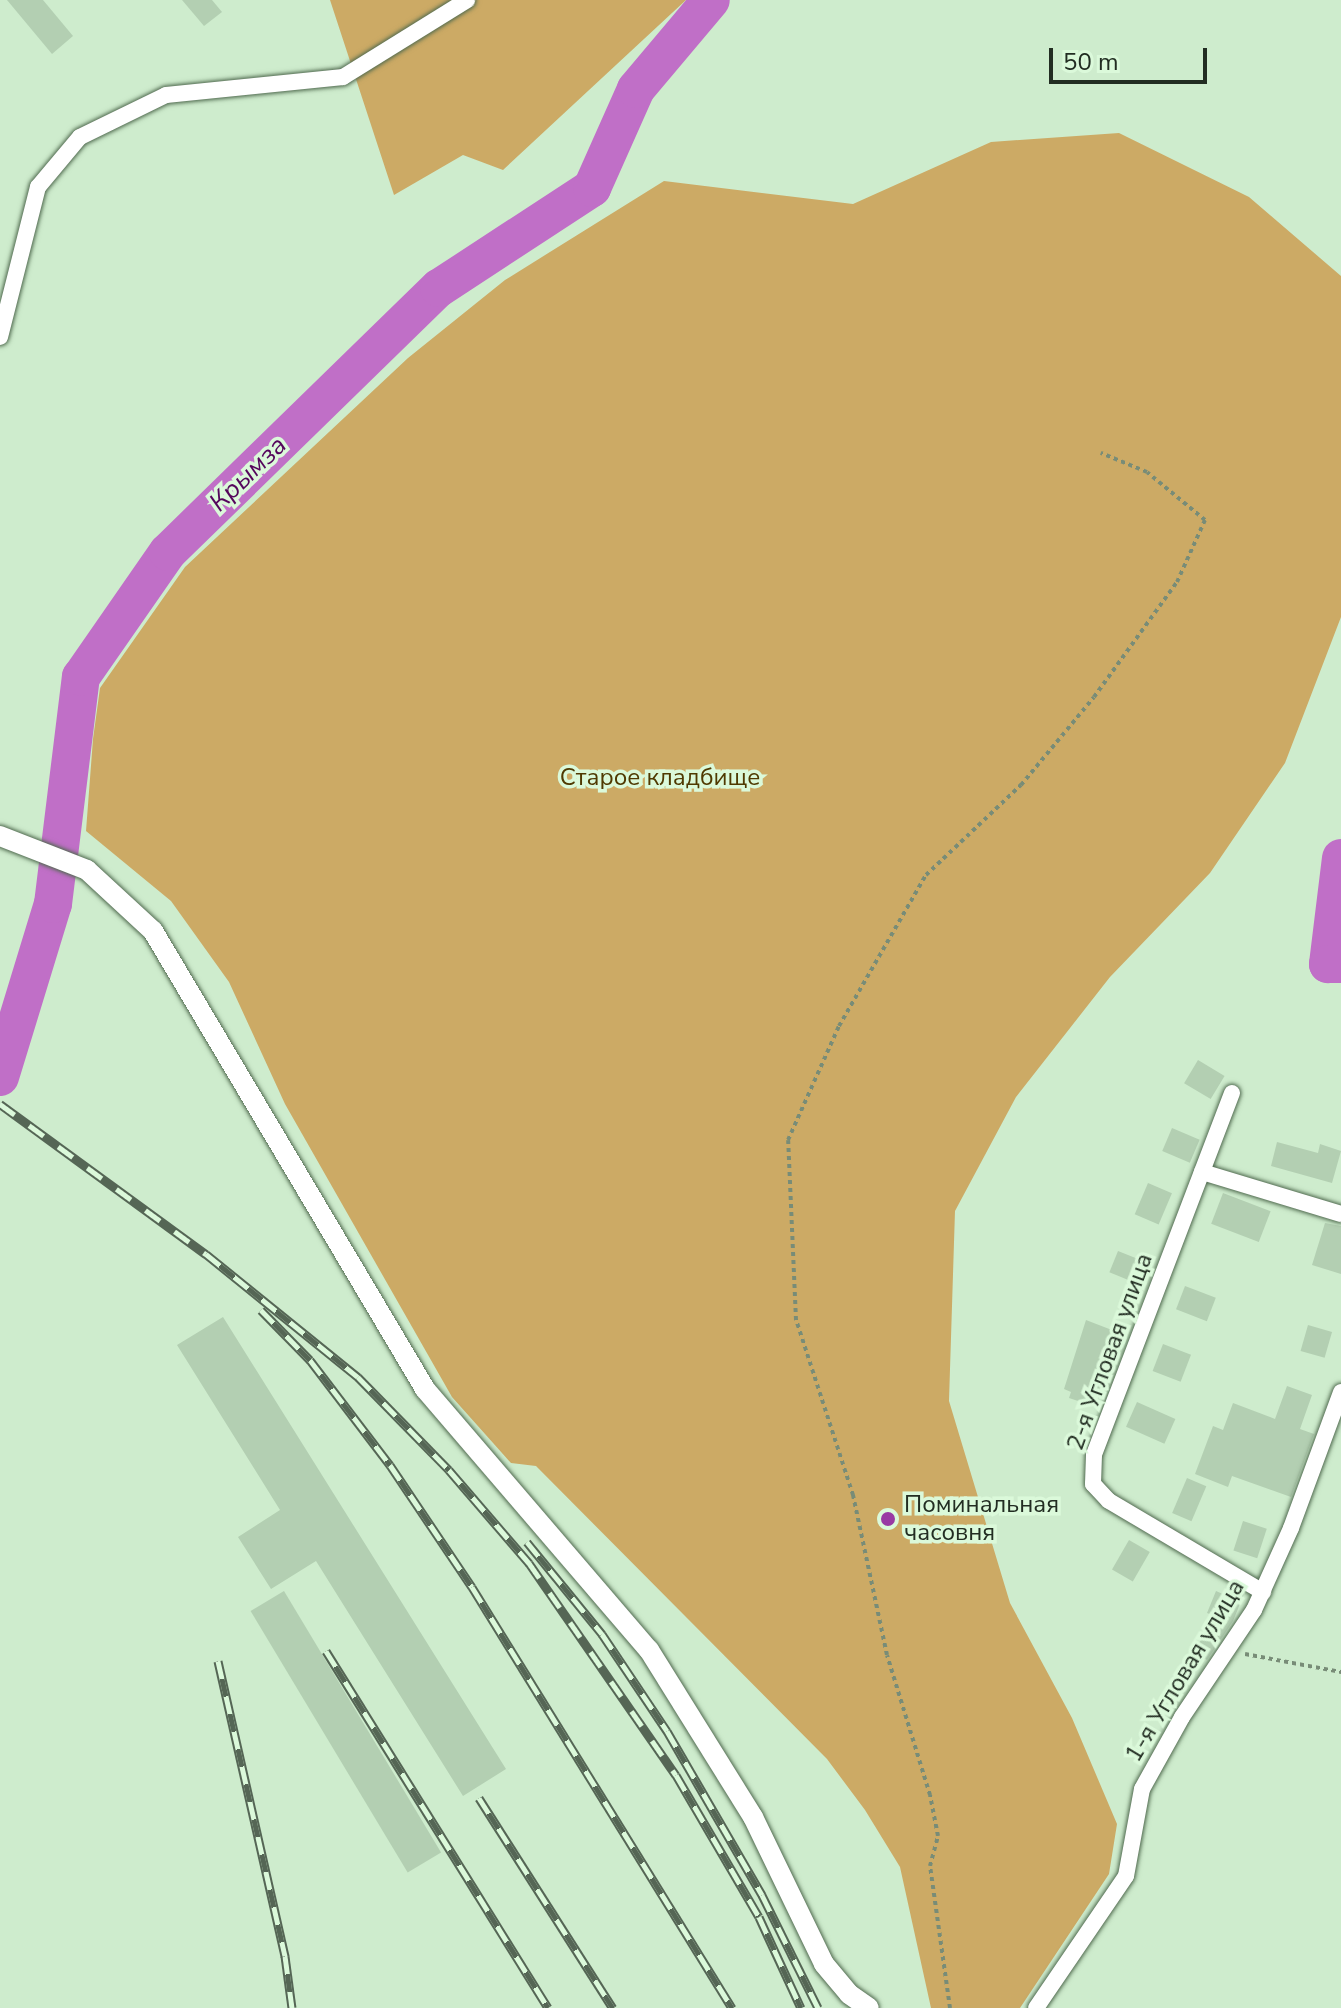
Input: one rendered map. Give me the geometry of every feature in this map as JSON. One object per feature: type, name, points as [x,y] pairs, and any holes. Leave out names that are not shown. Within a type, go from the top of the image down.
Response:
[{"type":"street","points":[[0,337],[38,187],[80,137],[166,95],[343,77],[467,0]]},
{"type":"street","points":[[0,836],[87,870],[153,931],[425,1389],[649,1650],[753,1817],[824,1964],[849,1994],[869,2008]]},
{"type":"street","name":"2-я Угловая улица","points":[[1232,1093],[1094,1455],[1093,1484],[1109,1501],[1263,1592]]},
{"type":"street","points":[[1202,1172],[1341,1214]]},
{"type":"street","name":"1-я Угловая улица","points":[[1036,2008],[1126,1876],[1142,1789],[1182,1717],[1263,1592],[1341,1392]]},
{"type":"path","points":[[950,2008],[930,1866],[938,1836],[930,1795],[887,1655],[853,1495],[796,1320],[788,1140],[839,1026],[926,875],[1021,785],[1094,697],[1177,582],[1205,520],[1147,472],[1101,453]]},
{"type":"path","points":[[1227,1650],[1341,1672]]},
{"type":"green space","points":[[330,0],[686,0],[503,170],[463,155],[394,195]]},
{"type":"green space","name":"Старое кладбище","points":[[1119,133],[1249,197],[1341,276],[1341,617],[1285,763],[1210,873],[1110,977],[1016,1097],[955,1211],[949,1401],[1010,1603],[1072,1718],[1117,1824],[1109,1874],[1020,2008],[931,2008],[900,1867],[865,1810],[827,1759],[536,1466],[511,1463],[452,1397],[285,1104],[229,982],[171,901],[86,831],[93,739],[100,688],[185,567],[408,358],[505,280],[664,181],[853,204],[991,142]]},
{"type":"building","points":[[7,0],[43,0],[73,36],[52,54]]},
{"type":"building","points":[[182,0],[212,0],[222,12],[204,26]]},
{"type":"building","points":[[1198,1060],[1225,1076],[1211,1099],[1184,1083]]},
{"type":"building","points":[[1172,1128],[1200,1140],[1190,1163],[1162,1151]]},
{"type":"building","points":[[1277,1142],[1318,1153],[1320,1144],[1341,1151],[1332,1183],[1271,1166]]},
{"type":"building","points":[[1148,1183],[1172,1193],[1159,1224],[1135,1214]]},
{"type":"building","points":[[1223,1193],[1271,1211],[1259,1242],[1211,1224]]},
{"type":"building","points":[[1325,1223],[1341,1226],[1341,1274],[1312,1265]]},
{"type":"building","points":[[1118,1251],[1143,1261],[1134,1282],[1109,1272]]},
{"type":"building","points":[[1185,1286],[1216,1298],[1207,1321],[1176,1309]]},
{"type":"building","points":[[223,1317],[506,1769],[463,1796],[316,1561],[271,1589],[238,1537],[280,1510],[177,1345]]},
{"type":"building","points":[[1086,1320],[1117,1332],[1100,1376],[1106,1378],[1096,1407],[1069,1398],[1071,1392],[1064,1389]]},
{"type":"building","points":[[1308,1325],[1332,1332],[1325,1358],[1301,1351]]},
{"type":"building","points":[[1163,1344],[1191,1355],[1181,1382],[1153,1371]]},
{"type":"building","points":[[1287,1386],[1312,1395],[1300,1429],[1314,1434],[1291,1497],[1232,1476],[1228,1487],[1195,1474],[1213,1426],[1223,1430],[1233,1403],[1275,1419]]},
{"type":"building","points":[[1137,1402],[1175,1419],[1164,1444],[1126,1427]]},
{"type":"building","points":[[1187,1478],[1206,1486],[1191,1521],[1172,1513]]},
{"type":"building","points":[[1243,1521],[1267,1529],[1257,1558],[1233,1550]]},
{"type":"building","points":[[1129,1540],[1150,1552],[1133,1581],[1112,1569]]},
{"type":"building","points":[[1238,1590],[1244,1594],[1233,1621],[1207,1660],[1193,1651],[1218,1617],[1207,1613],[1216,1591],[1232,1598]]},
{"type":"building","points":[[284,1591],[441,1852],[408,1873],[251,1611]]},
{"type":"waterway","name":"Крымза","points":[[0,1077],[53,904],[81,677],[168,552],[439,288],[592,188],[636,89],[711,0]]},
{"type":"waterway","name":"Крымза","points":[[1341,858],[1328,964],[1341,964]]},
{"type":"railway","points":[[0,1104],[206,1254],[358,1377],[449,1470],[529,1563],[676,1775],[759,1917],[801,2008]]},
{"type":"railway","points":[[261,1310],[310,1360],[390,1465],[472,1587],[732,2008]]},
{"type":"railway","points":[[527,1542],[602,1634],[667,1731],[762,1895],[818,2008]]},
{"type":"railway","points":[[326,1651],[548,2008]]},
{"type":"railway","points":[[218,1661],[285,1956],[292,2008]]},
{"type":"railway","points":[[479,1798],[613,2008]]},
{"type":"place","name":"Поминальная часовня","points":[[888,1519]]}]
